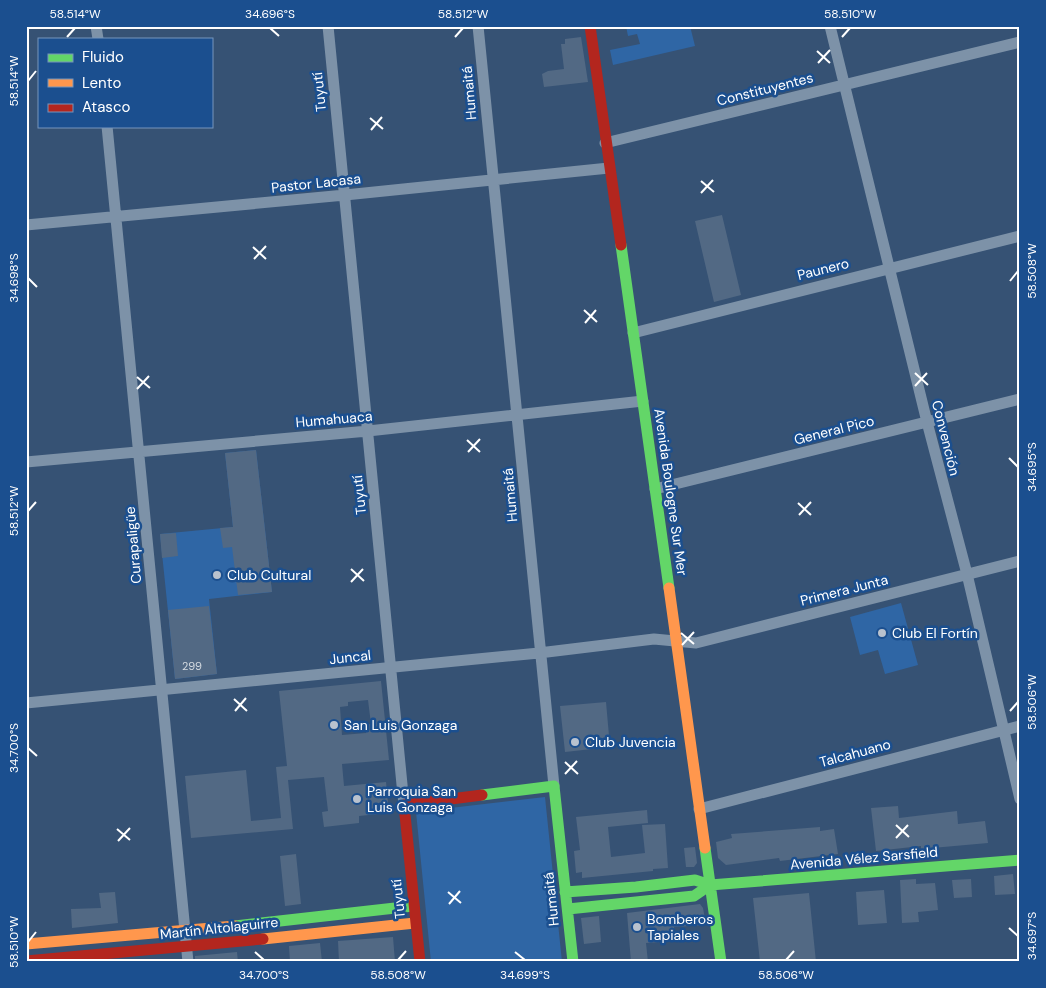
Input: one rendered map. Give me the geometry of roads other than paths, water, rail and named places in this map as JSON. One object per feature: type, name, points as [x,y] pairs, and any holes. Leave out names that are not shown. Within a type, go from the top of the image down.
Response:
[{"type":"street","name":"Tuyutí","points":[[328,26],[420,962]]},
{"type":"street","name":"Humaitá","points":[[478,26],[518,415],[539,653],[573,962]]},
{"type":"street","name":"Avenida Boulogne Sur Mer","points":[[590,26],[721,962]]},
{"type":"street","name":"Convención","points":[[830,26],[926,422],[967,574],[1020,799]]},
{"type":"street","name":"Constituyentes","points":[[605,143],[1020,42]]},
{"type":"street","name":"Curapaligüe","points":[[107,128],[188,962]]},
{"type":"street","name":"Pastor Lacasa","points":[[26,225],[345,196],[609,168]]},
{"type":"street","name":"Paunero","points":[[633,333],[1020,236]]},
{"type":"street","name":"General Pico","points":[[655,489],[1020,399]]},
{"type":"street","name":"Humahuaca","points":[[26,462],[368,432],[643,401]]},
{"type":"street","name":"Primera Junta","points":[[676,641],[696,643],[1020,562]]},
{"type":"street","name":"Juncal","points":[[26,703],[391,668],[654,640],[676,641]]},
{"type":"street","name":"Talcahuano","points":[[699,810],[1020,726]]},
{"type":"street","points":[[404,805],[554,786]]},
{"type":"street","name":"Avenida Vélez Sarsfield","points":[[710,886],[1020,860]]},
{"type":"street","points":[[566,892],[636,887],[695,880],[710,886]]},
{"type":"street","points":[[568,909],[694,896],[710,886]]},
{"type":"street","points":[[636,887],[636,902]]},
{"type":"street","name":"Martín Altolaguirre","points":[[26,944],[184,930],[413,906]]},
{"type":"street","name":"Martín Altolaguirre","points":[[26,961],[186,947],[415,922]]},
{"type":"place","name":"Club Cultural","points":[[217,575]]},
{"type":"place","name":"Club El Fortín","points":[[882,633]]},
{"type":"place","name":"San Luis Gonzaga","points":[[334,725]]},
{"type":"place","name":"Club Juvencia","points":[[575,742]]},
{"type":"place","name":"Parroquia San Luis Gonzaga","points":[[357,799]]},
{"type":"place","name":"Bomberos Tapiales","points":[[637,927]]}]
